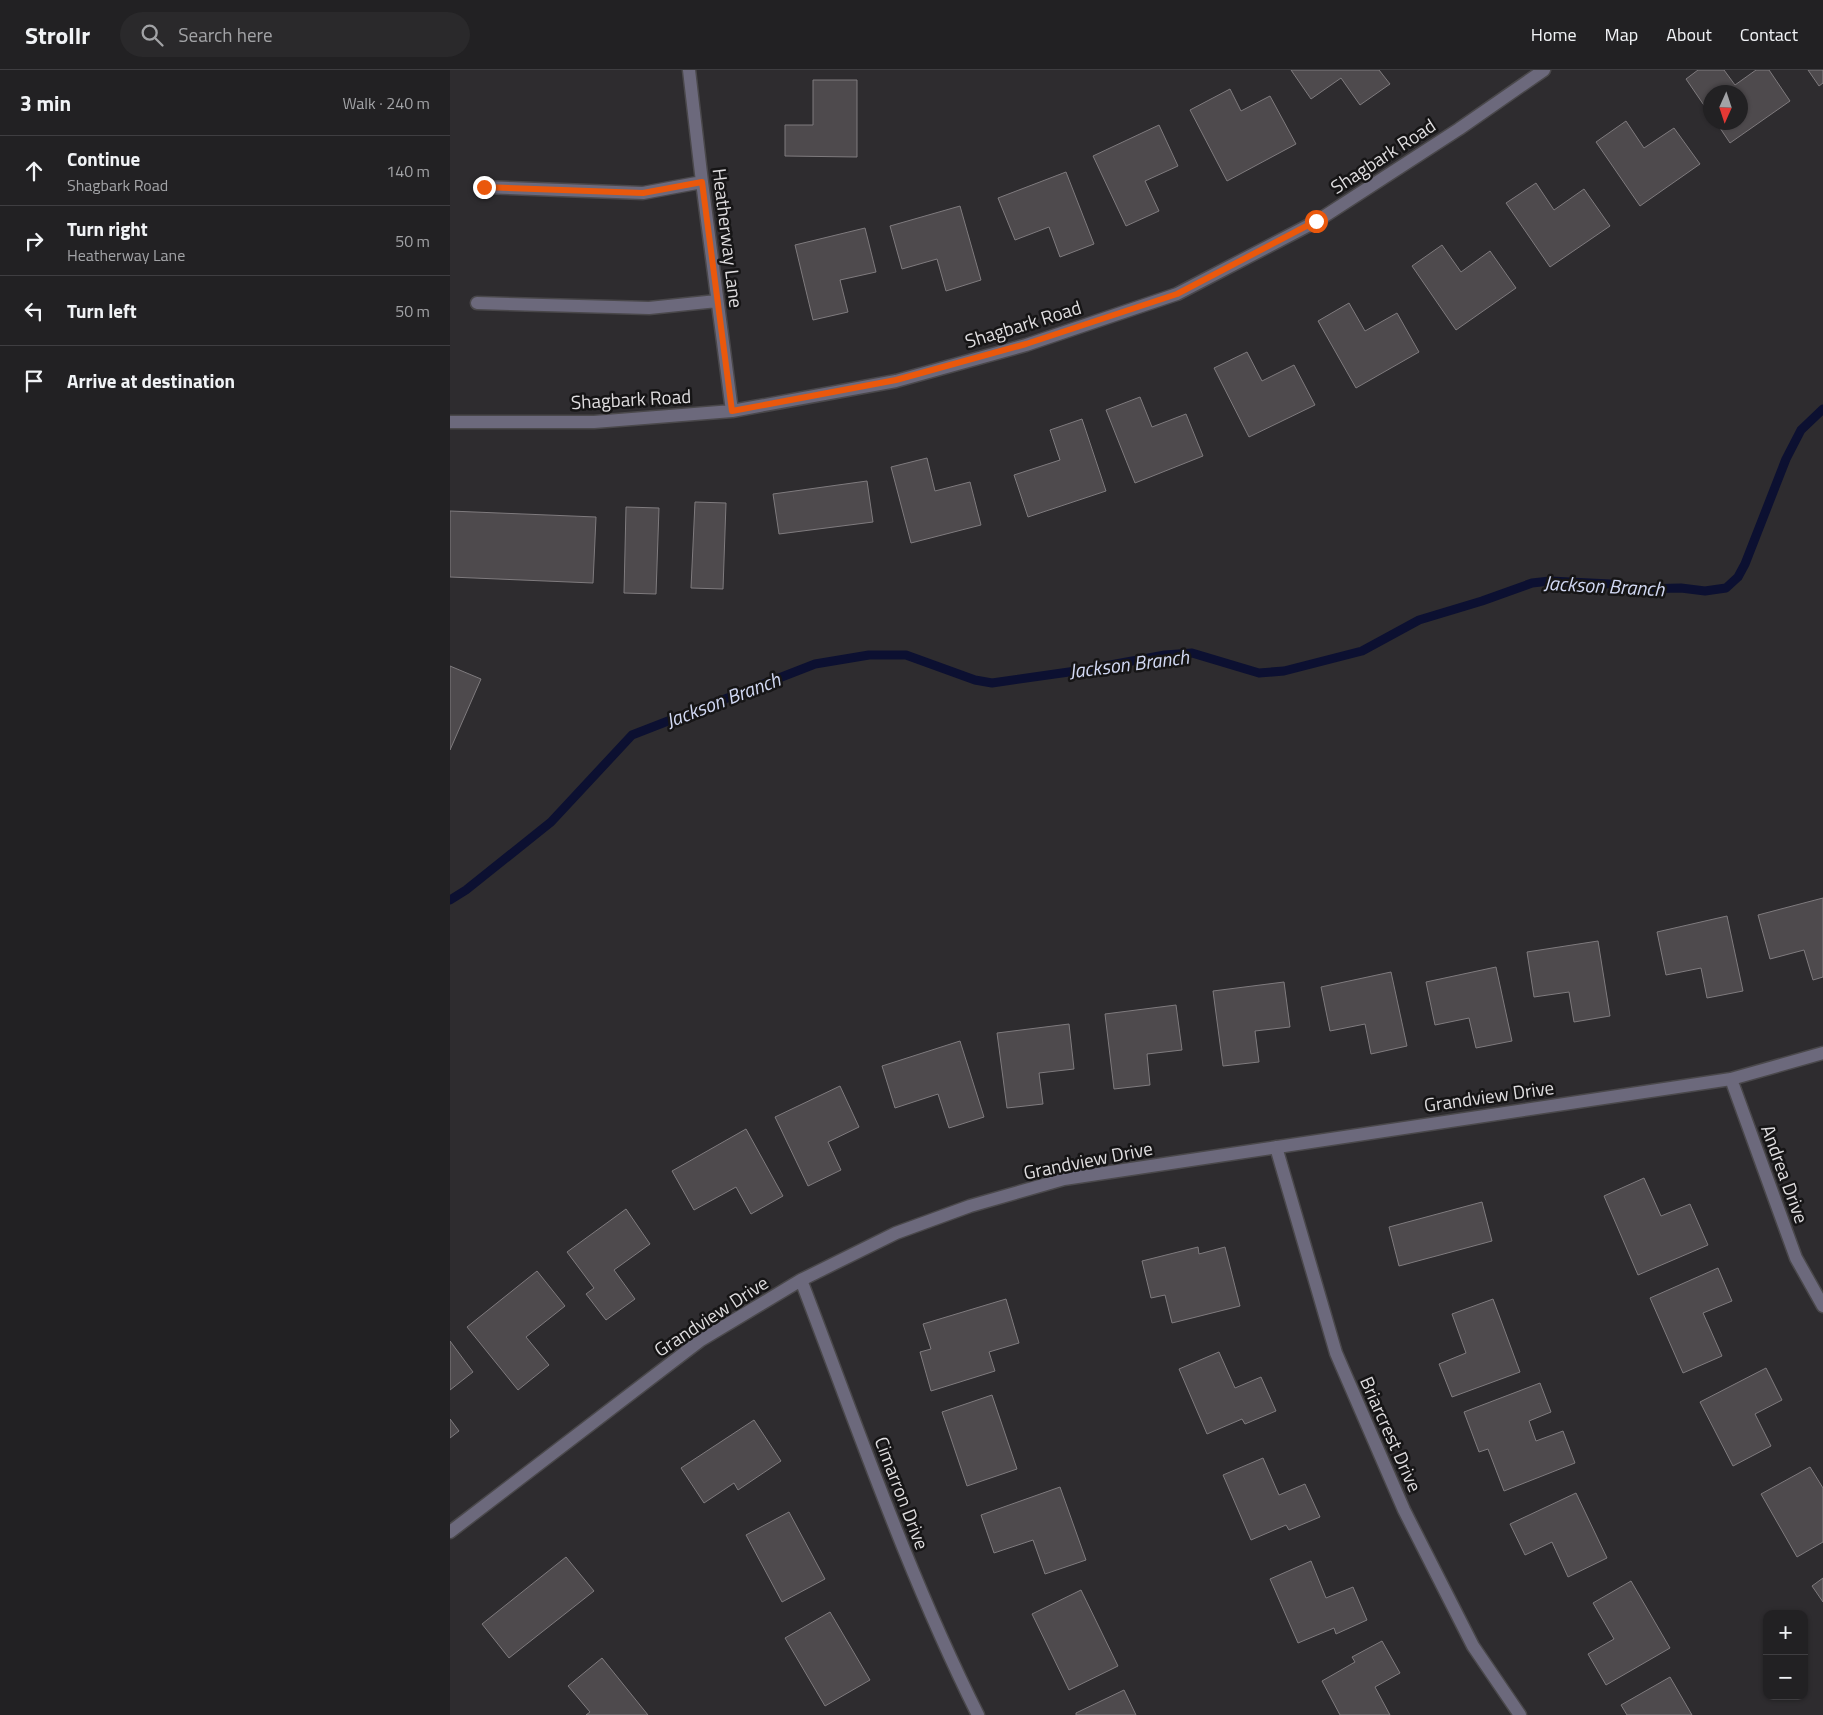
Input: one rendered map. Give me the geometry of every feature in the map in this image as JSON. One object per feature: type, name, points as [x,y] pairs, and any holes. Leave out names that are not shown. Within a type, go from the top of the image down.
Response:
[{"type":"street","name":"Heatherway Lane","points":[[689,70],[732,411]]},
{"type":"street","name":"Shagbark Road","points":[[450,422],[594,422],[732,411],[896,380],[1026,344],[1177,294],[1316,221],[1459,129],[1544,70]]},
{"type":"street","points":[[484,187],[643,193],[702,182]]},
{"type":"street","points":[[477,303],[649,308],[717,301]]},
{"type":"street","name":"Grandview Drive","points":[[450,1532],[701,1340],[801,1280],[896,1233],[970,1206],[1055,1182],[1730,1079],[1823,1053]]},
{"type":"street","name":"Andrea Drive","points":[[1730,1079],[1796,1258],[1823,1306]]},
{"type":"street","name":"Briarcrest Drive","points":[[1276,1147],[1336,1353],[1404,1510],[1473,1646],[1520,1715]]},
{"type":"street","name":"Cimarron Drive","points":[[801,1280],[902,1546],[963,1686],[978,1715]]},
{"type":"building","points":[[1291,70],[1379,70],[1390,84],[1360,105],[1341,78],[1311,99]]},
{"type":"building","points":[[1698,70],[1724,70],[1735,85],[1703,85],[1703,104],[1686,79]]},
{"type":"building","points":[[1756,70],[1769,70],[1790,101],[1730,143],[1721,130],[1748,130],[1748,85],[1735,85]]},
{"type":"building","points":[[1808,70],[1823,70],[1823,83],[1819,86]]},
{"type":"building","points":[[813,80],[857,80],[857,157],[785,156],[785,125],[813,125]]},
{"type":"building","points":[[1230,89],[1241,111],[1270,96],[1296,144],[1227,181],[1190,110]]},
{"type":"building","points":[[1626,121],[1644,148],[1674,128],[1700,164],[1640,206],[1596,142]]},
{"type":"building","points":[[1159,125],[1178,166],[1145,181],[1159,211],[1126,226],[1093,156]]},
{"type":"building","points":[[1066,172],[1094,244],[1060,257],[1049,227],[1015,240],[998,198]]},
{"type":"building","points":[[1536,183],[1554,210],[1584,189],[1610,226],[1550,267],[1506,203]]},
{"type":"building","points":[[960,206],[981,280],[946,291],[937,259],[902,269],[890,226]]},
{"type":"building","points":[[865,228],[876,272],[840,280],[848,312],[813,320],[795,245]]},
{"type":"building","points":[[1442,245],[1461,272],[1490,251],[1516,288],[1456,330],[1412,266]]},
{"type":"building","points":[[1349,303],[1365,331],[1397,313],[1419,352],[1356,388],[1318,321]]},
{"type":"building","points":[[1247,352],[1262,381],[1294,365],[1315,405],[1249,437],[1214,368]]},
{"type":"building","points":[[1140,397],[1152,427],[1186,414],[1203,456],[1135,483],[1106,410]]},
{"type":"building","points":[[1082,419],[1106,491],[1028,517],[1014,475],[1060,460],[1050,430]]},
{"type":"building","points":[[927,458],[935,491],[970,482],[981,525],[911,543],[891,467]]},
{"type":"building","points":[[867,481],[873,522],[779,534],[773,494]]},
{"type":"building","points":[[695,502],[726,503],[723,589],[691,588]]},
{"type":"building","points":[[626,507],[659,508],[656,594],[624,593]]},
{"type":"building","points":[[450,511],[596,517],[593,583],[450,577]]},
{"type":"building","points":[[450,666],[481,679],[450,750]]},
{"type":"building","points":[[1823,898],[1823,977],[1813,980],[1804,950],[1770,959],[1758,915]]},
{"type":"building","points":[[1727,916],[1743,991],[1707,998],[1701,968],[1666,975],[1657,932]]},
{"type":"building","points":[[1598,941],[1610,1016],[1574,1022],[1569,992],[1534,997],[1527,952]]},
{"type":"building","points":[[1496,967],[1512,1041],[1476,1048],[1469,1018],[1435,1025],[1426,982]]},
{"type":"building","points":[[1391,972],[1407,1046],[1371,1054],[1365,1024],[1330,1031],[1321,987]]},
{"type":"building","points":[[1284,982],[1290,1027],[1255,1031],[1259,1062],[1223,1066],[1213,991]]},
{"type":"building","points":[[1176,1005],[1182,1050],[1147,1054],[1150,1085],[1114,1089],[1105,1014]]},
{"type":"building","points":[[1069,1024],[1074,1069],[1039,1073],[1043,1104],[1007,1108],[997,1033]]},
{"type":"building","points":[[960,1041],[984,1117],[949,1128],[938,1094],[895,1108],[882,1066]]},
{"type":"building","points":[[840,1086],[859,1127],[828,1142],[841,1170],[808,1186],[775,1117]]},
{"type":"building","points":[[746,1129],[783,1196],[751,1214],[736,1187],[694,1210],[672,1171]]},
{"type":"building","points":[[1644,1178],[1661,1216],[1690,1204],[1708,1245],[1638,1275],[1604,1196]]},
{"type":"building","points":[[1482,1202],[1492,1241],[1399,1266],[1389,1227]]},
{"type":"building","points":[[626,1209],[650,1244],[614,1270],[635,1299],[606,1320],[586,1294],[594,1288],[567,1252]]},
{"type":"building","points":[[1198,1247],[1199,1254],[1225,1247],[1240,1306],[1172,1323],[1165,1295],[1151,1298],[1142,1261]]},
{"type":"building","points":[[1718,1268],[1732,1301],[1703,1313],[1722,1356],[1683,1373],[1650,1298]]},
{"type":"building","points":[[537,1271],[565,1306],[526,1337],[549,1365],[518,1390],[467,1327]]},
{"type":"building","points":[[1006,1299],[1019,1343],[989,1352],[995,1371],[931,1391],[920,1352],[931,1349],[923,1324]]},
{"type":"building","points":[[1493,1299],[1520,1372],[1452,1397],[1439,1364],[1466,1353],[1452,1314]]},
{"type":"building","points":[[450,1341],[473,1372],[450,1390]]},
{"type":"building","points":[[1219,1352],[1235,1388],[1261,1377],[1276,1411],[1245,1424],[1242,1419],[1207,1434],[1179,1369]]},
{"type":"building","points":[[1766,1368],[1782,1400],[1755,1414],[1771,1446],[1733,1466],[1700,1402]]},
{"type":"building","points":[[1540,1383],[1551,1412],[1529,1421],[1536,1441],[1563,1431],[1575,1463],[1504,1491],[1488,1449],[1479,1452],[1464,1412]]},
{"type":"building","points":[[992,1395],[1017,1469],[967,1486],[942,1412]]},
{"type":"building","points":[[450,1419],[459,1431],[450,1438]]},
{"type":"building","points":[[754,1420],[781,1461],[738,1490],[734,1483],[704,1503],[681,1468]]},
{"type":"building","points":[[1263,1458],[1279,1495],[1305,1484],[1320,1517],[1289,1530],[1286,1525],[1251,1540],[1223,1475]]},
{"type":"building","points":[[1810,1467],[1823,1488],[1823,1542],[1797,1557],[1761,1494]]},
{"type":"building","points":[[1060,1487],[1086,1560],[1045,1574],[1033,1540],[994,1553],[981,1515]]},
{"type":"building","points":[[1576,1493],[1607,1558],[1568,1577],[1552,1542],[1525,1555],[1510,1524]]},
{"type":"building","points":[[789,1512],[825,1579],[782,1602],[746,1535]]},
{"type":"building","points":[[566,1557],[594,1591],[509,1658],[482,1624]]},
{"type":"building","points":[[1311,1561],[1326,1598],[1353,1587],[1367,1620],[1336,1634],[1334,1628],[1298,1643],[1270,1579]]},
{"type":"building","points":[[1823,1578],[1823,1602],[1812,1586]]},
{"type":"building","points":[[1631,1581],[1670,1648],[1606,1685],[1588,1654],[1614,1639],[1593,1603]]},
{"type":"building","points":[[1081,1590],[1118,1666],[1069,1690],[1032,1614]]},
{"type":"building","points":[[830,1612],[870,1680],[825,1706],[785,1638]]},
{"type":"building","points":[[1382,1641],[1400,1673],[1375,1687],[1390,1715],[1340,1715],[1322,1681],[1355,1662],[1352,1657]]},
{"type":"building","points":[[602,1658],[648,1715],[586,1715],[590,1712],[568,1686]]},
{"type":"building","points":[[1670,1677],[1692,1715],[1627,1715],[1621,1705]]},
{"type":"building","points":[[1124,1690],[1136,1715],[1076,1715],[1076,1713]]},
{"type":"waterway","name":"Jackson Branch","points":[[450,900],[466,890],[551,822],[632,735],[815,664],[869,655],[906,655],[975,680],[992,683],[1083,670],[1165,655],[1192,653],[1259,673],[1284,671],[1362,651],[1419,620],[1482,601],[1532,583],[1550,581],[1610,584],[1638,589],[1681,588],[1705,591],[1726,588],[1738,577],[1745,564],[1786,459],[1801,430],[1823,409]]},
{"type":"route","points":[[484,187],[643,193],[702,182],[732,411],[896,380],[1026,344],[1177,294],[1316,221]]}]
